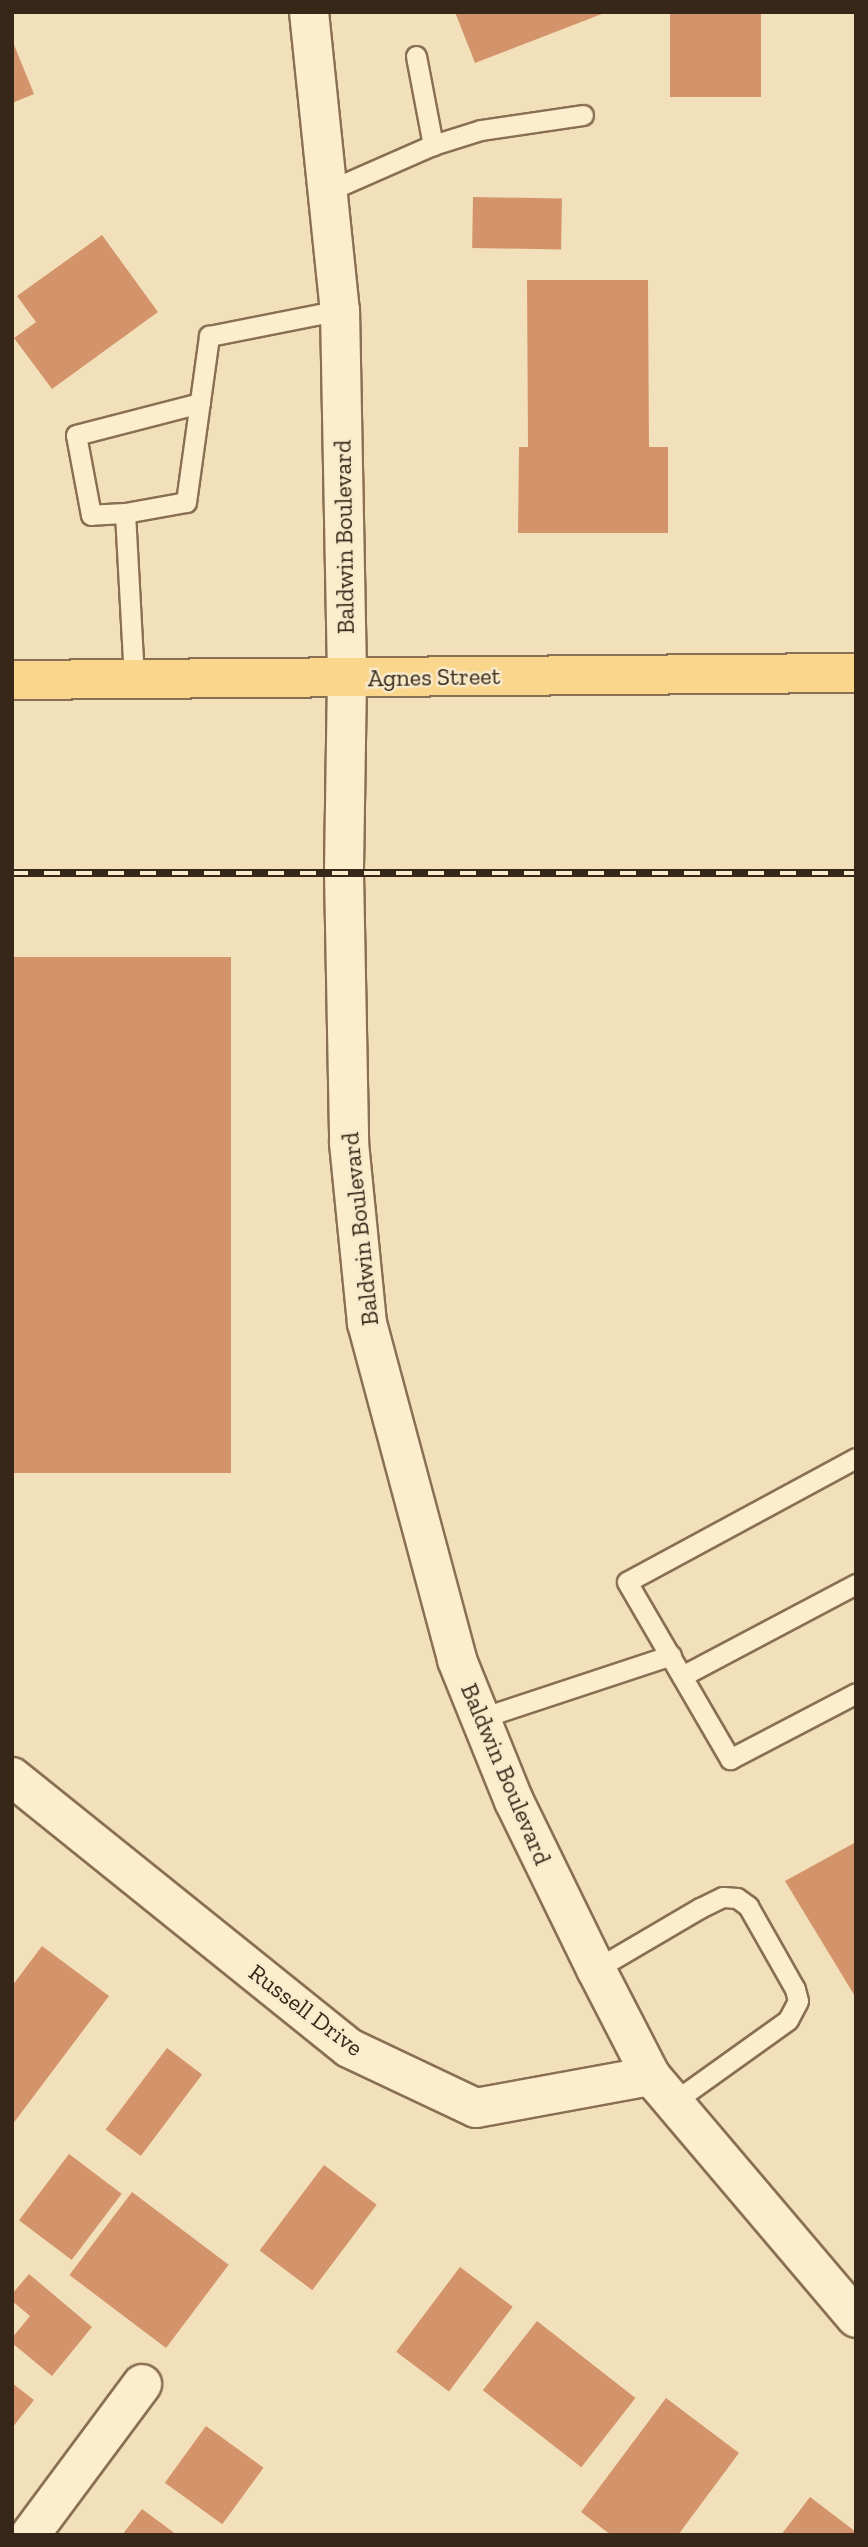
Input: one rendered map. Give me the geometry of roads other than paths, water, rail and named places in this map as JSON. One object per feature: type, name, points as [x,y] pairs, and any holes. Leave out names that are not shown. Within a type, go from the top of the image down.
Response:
[{"type":"main road","name":"Baldwin Boulevard","points":[[309,12],[340,310],[347,678],[344,873],[349,1143],[367,1323],[457,1660],[514,1801],[596,1969],[661,2089],[856,2318]]},
{"type":"main road","name":"Agnes Street","points":[[12,680],[856,673]]},
{"type":"main road","name":"Russell Drive","points":[[12,1777],[349,2048],[476,2108],[661,2089]]},
{"type":"main road","points":[[30,2535],[142,2384]]},
{"type":"lane","points":[[416,56],[433,145]]},
{"type":"lane","points":[[328,191],[433,145],[481,130],[583,115]]},
{"type":"lane","points":[[200,403],[76,435],[91,515],[125,513],[186,502],[200,403],[209,336],[340,310]]},
{"type":"lane","points":[[125,513],[134,680]]},
{"type":"lane","points":[[856,1458],[627,1582],[730,1759],[856,1693]]},
{"type":"lane","points":[[682,1676],[856,1584]]},
{"type":"lane","points":[[481,1718],[671,1655]]},
{"type":"lane","points":[[596,1969],[700,1908],[723,1897],[737,1898],[748,1906],[795,1989],[798,2001],[788,2020],[661,2089]]},
{"type":"railway","points":[[12,873],[856,873]]}]
